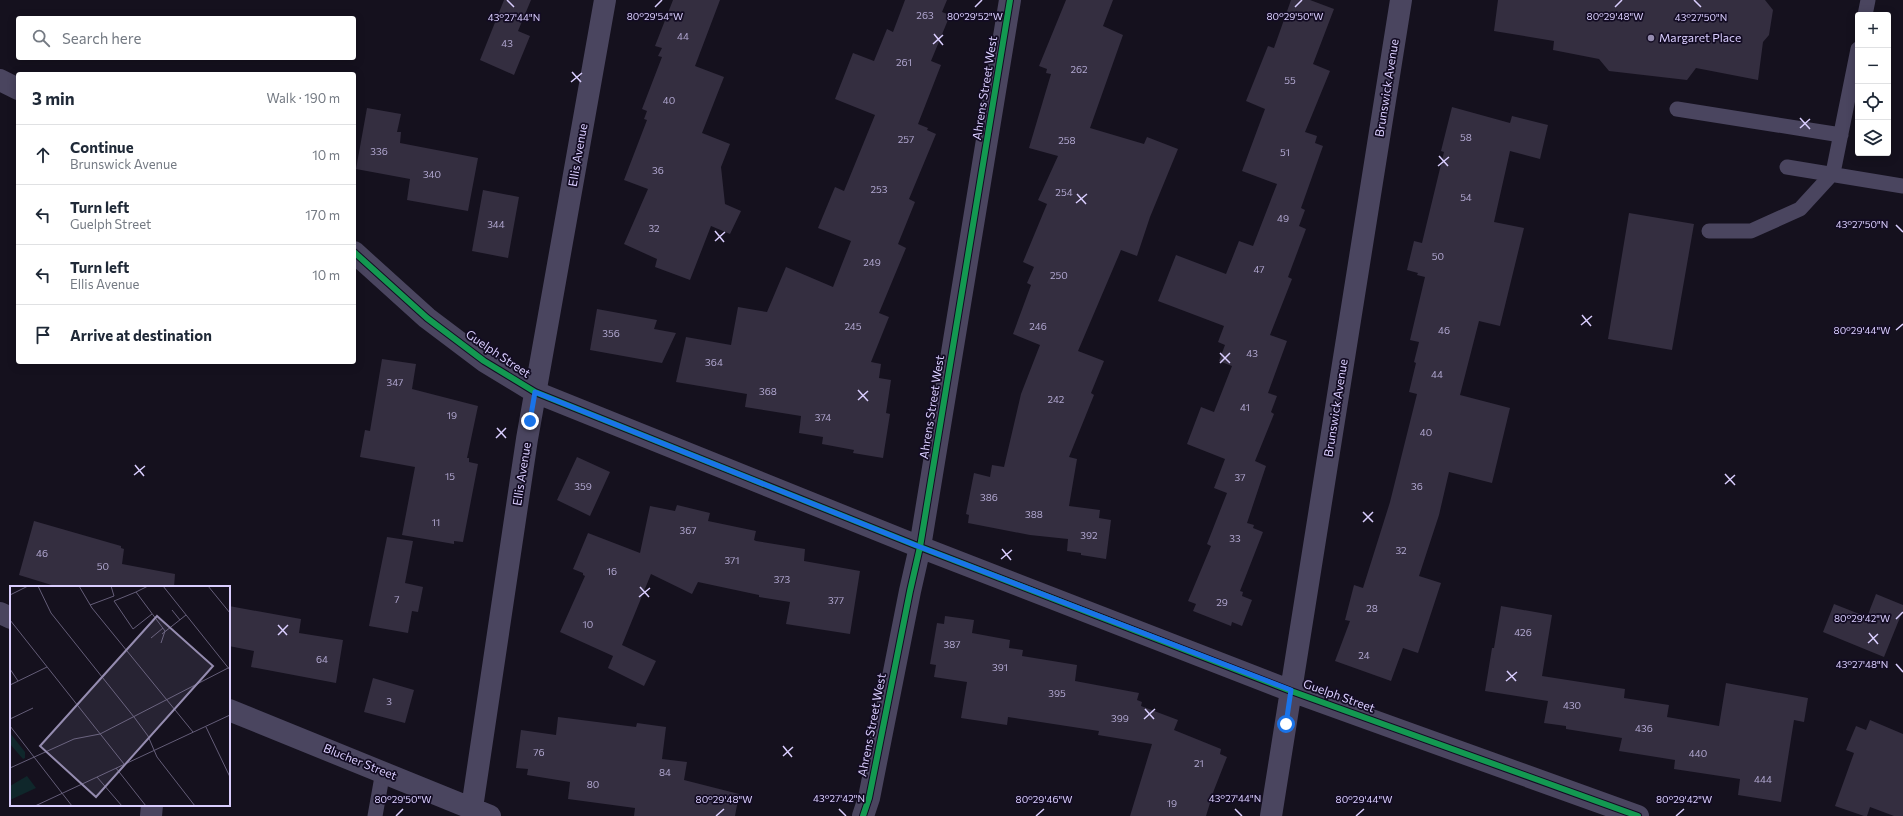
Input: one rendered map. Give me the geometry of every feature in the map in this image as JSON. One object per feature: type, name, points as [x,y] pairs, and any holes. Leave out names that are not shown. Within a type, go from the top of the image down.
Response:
[{"type":"street","name":"Ellis Avenue","points":[[481,812],[535,392],[605,0]]},
{"type":"street","name":"Ahrens Street West","points":[[863,816],[869,798],[920,547],[1010,0]]},
{"type":"street","name":"Brunswick Avenue","points":[[1271,816],[1401,0]]},
{"type":"street","points":[[0,80],[16,88]]},
{"type":"street","name":"Guelph Street","points":[[356,254],[427,318],[484,361],[535,392],[920,547],[1291,690],[1638,816]]},
{"type":"street","points":[[0,613],[10,618]]},
{"type":"street","name":"Blucher Street","points":[[230,710],[383,771],[481,812]]},
{"type":"street","points":[[151,816],[152,806]]},
{"type":"lane","points":[[1866,12],[1868,0]]},
{"type":"lane","points":[[1709,231],[1751,231],[1800,209],[1833,173],[1855,64]]},
{"type":"lane","points":[[1677,109],[1841,135]]},
{"type":"lane","points":[[1787,167],[1833,173],[1903,186]]},
{"type":"lane","points":[[376,816],[383,771]]},
{"type":"building","points":[[504,0],[531,0],[518,31],[530,36],[514,75],[480,60]]},
{"type":"building","points":[[673,0],[720,0],[695,66],[724,77],[702,133],[730,144],[721,167],[725,204],[741,211],[730,234],[711,226],[690,280],[655,267],[657,259],[624,244],[648,189],[624,180],[647,120],[644,119],[647,111],[642,109],[662,57],[658,56],[662,48],[655,46]]},
{"type":"building","points":[[905,0],[947,0],[942,12],[950,15],[931,61],[941,65],[918,124],[928,128],[927,130],[936,134],[909,199],[915,202],[898,244],[906,248],[879,313],[889,317],[871,362],[881,364],[879,378],[891,380],[886,413],[890,414],[883,458],[853,453],[854,450],[822,444],[823,437],[799,433],[801,416],[745,407],[747,394],[676,382],[686,337],[731,345],[738,307],[767,312],[786,267],[833,287],[851,241],[818,228],[835,187],[844,191],[875,115],[835,99],[853,53],[874,61],[887,29],[893,32]]},
{"type":"building","points":[[1066,0],[1113,0],[1103,26],[1123,35],[1090,128],[1144,144],[1147,137],[1178,149],[1150,217],[1137,256],[1121,250],[1078,351],[1104,361],[1091,393],[1094,395],[1069,457],[1077,459],[1069,506],[1100,510],[1099,518],[1111,520],[1106,559],[1067,551],[1068,539],[1030,535],[968,523],[969,515],[966,514],[974,473],[990,477],[992,465],[1004,467],[1021,394],[1040,345],[1013,334],[1031,285],[1027,283],[1034,267],[1023,262],[1047,204],[1038,200],[1058,156],[1029,148],[1051,74],[1046,73],[1047,69],[1039,66]]},
{"type":"building","points":[[1291,0],[1310,0],[1334,9],[1313,64],[1330,71],[1305,132],[1317,136],[1315,143],[1323,146],[1301,208],[1305,210],[1299,226],[1306,229],[1288,277],[1292,279],[1270,335],[1287,341],[1268,393],[1277,396],[1271,412],[1274,414],[1255,461],[1266,466],[1247,523],[1254,525],[1253,528],[1263,532],[1240,591],[1243,592],[1242,596],[1252,600],[1242,626],[1232,622],[1231,626],[1193,611],[1196,604],[1188,601],[1211,546],[1207,544],[1227,493],[1214,488],[1225,459],[1187,444],[1201,407],[1214,412],[1232,366],[1219,361],[1225,345],[1218,342],[1224,326],[1158,301],[1176,255],[1226,274],[1239,241],[1253,246],[1277,184],[1242,171],[1265,109],[1246,101],[1268,46],[1274,48]]},
{"type":"building","name":"Margaret Place","points":[[1498,0],[1765,0],[1773,10],[1769,35],[1763,42],[1758,80],[1696,68],[1687,80],[1609,71],[1599,59],[1553,50],[1554,41],[1494,31]]},
{"type":"building","points":[[1452,107],[1510,123],[1512,116],[1548,125],[1540,159],[1510,151],[1494,222],[1524,228],[1500,326],[1479,321],[1460,395],[1510,408],[1492,483],[1449,472],[1439,515],[1419,576],[1441,583],[1418,653],[1403,648],[1391,681],[1335,661],[1350,621],[1345,620],[1354,585],[1363,588],[1390,502],[1417,394],[1409,392],[1419,342],[1410,340],[1425,277],[1407,270],[1414,241],[1422,243],[1444,152],[1441,151]]},
{"type":"building","points":[[367,108],[401,114],[397,132],[401,132],[400,143],[478,158],[468,211],[407,200],[410,179],[356,169]]},
{"type":"building","points":[[483,190],[519,197],[508,258],[472,251]]},
{"type":"building","points":[[1629,213],[1694,224],[1672,350],[1608,339]]},
{"type":"building","points":[[597,309],[657,320],[654,329],[676,333],[662,363],[590,350]]},
{"type":"building","points":[[382,359],[416,364],[412,389],[478,406],[467,458],[469,458],[469,462],[478,464],[463,542],[454,541],[454,544],[402,535],[415,467],[360,457],[365,430],[370,431]]},
{"type":"building","points":[[577,457],[610,472],[590,516],[557,500]]},
{"type":"building","points":[[677,505],[710,513],[708,521],[756,531],[754,540],[756,541],[805,549],[804,561],[860,571],[850,634],[786,624],[790,602],[759,597],[759,595],[698,582],[692,594],[651,574],[622,645],[656,661],[644,686],[608,668],[613,656],[560,632],[585,576],[583,573],[573,569],[588,533],[640,553],[650,506],[675,511]]},
{"type":"building","points":[[34,521],[121,546],[121,548],[124,549],[122,564],[175,574],[174,586],[55,586],[19,575]]},
{"type":"building","points":[[387,537],[413,541],[405,583],[423,587],[418,612],[412,611],[408,633],[369,626]]},
{"type":"building","points":[[1876,594],[1903,605],[1903,610],[1884,657],[1823,632],[1834,604],[1867,617]]},
{"type":"building","points":[[230,606],[301,619],[299,633],[343,640],[336,683],[251,667],[254,651],[230,646]]},
{"type":"building","points":[[1501,606],[1552,615],[1542,676],[1625,689],[1624,698],[1669,705],[1667,717],[1719,726],[1726,683],[1808,698],[1804,722],[1794,720],[1781,802],[1738,795],[1740,779],[1674,769],[1675,760],[1619,751],[1622,738],[1566,729],[1566,726],[1544,723],[1548,701],[1485,691]]},
{"type":"building","points":[[945,616],[974,620],[972,633],[1010,640],[1009,648],[1023,650],[1022,656],[1077,665],[1075,681],[1139,693],[1137,700],[1142,702],[1141,706],[1178,720],[1174,730],[1221,749],[1220,754],[1227,757],[1206,816],[1130,816],[1152,744],[1098,735],[1099,731],[1008,717],[1007,725],[961,718],[967,682],[934,677],[936,665],[930,664],[937,623],[944,624]]},
{"type":"building","points":[[373,678],[414,690],[405,723],[364,712]]},
{"type":"building","points":[[558,717],[636,727],[637,723],[666,727],[662,759],[687,762],[684,780],[739,794],[735,816],[634,816],[635,808],[568,799],[570,782],[527,775],[528,769],[516,768],[521,730],[556,735]]},
{"type":"building","points":[[1870,720],[1903,734],[1903,816],[1894,816],[1870,807],[1867,816],[1864,816],[1835,806],[1854,753],[1846,750],[1856,726],[1866,730]]},
{"type":"cycle path","points":[[863,816],[869,798],[920,547],[1010,0]]},
{"type":"cycle path","points":[[356,254],[427,318],[484,361],[535,392],[920,547],[1291,691],[1638,816]]},
{"type":"place","name":"Margaret Place","points":[[1651,38]]},
{"type":"route","points":[[530,421],[535,392],[920,547],[1291,690],[1286,724]]}]
